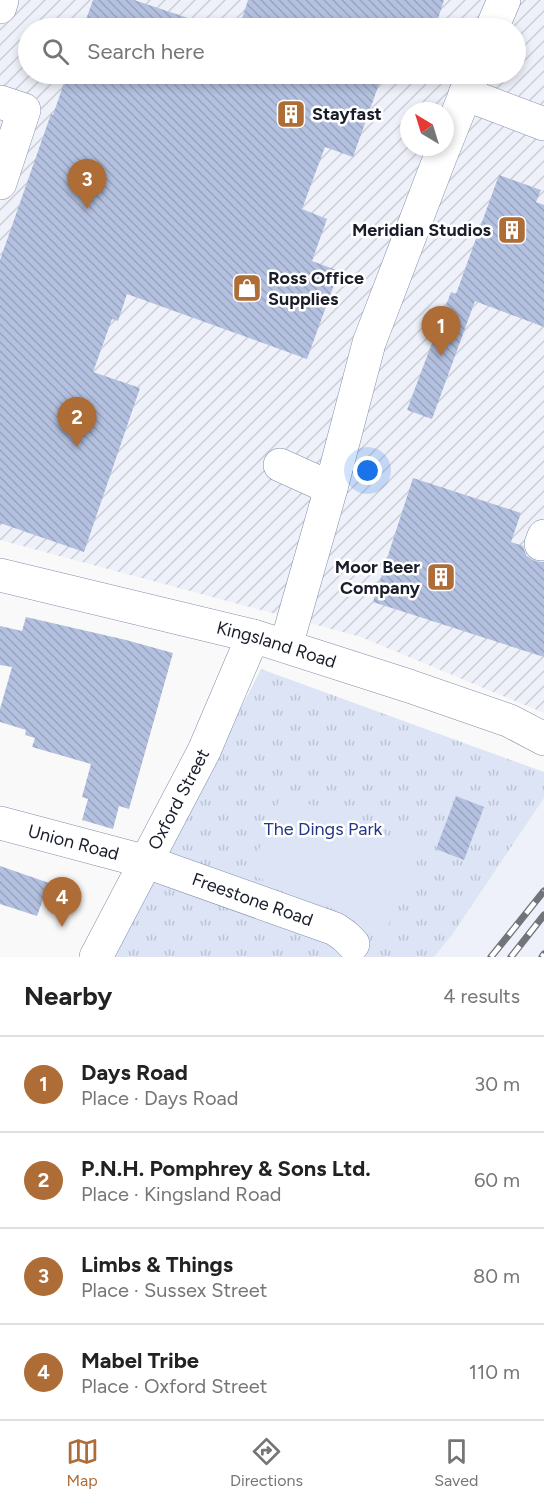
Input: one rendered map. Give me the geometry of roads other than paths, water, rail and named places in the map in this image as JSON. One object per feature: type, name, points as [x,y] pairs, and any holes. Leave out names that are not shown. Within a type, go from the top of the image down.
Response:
[{"type":"street","points":[[0,7],[2,0]]},
{"type":"street","points":[[496,18],[504,0]]},
{"type":"street","points":[[454,123],[469,84],[544,124]]},
{"type":"street","points":[[0,102],[24,110],[0,183]]},
{"type":"street","points":[[286,646],[331,489],[369,343],[441,156]]},
{"type":"street","points":[[280,465],[331,489]]},
{"type":"street","name":"Kingsland Road","points":[[0,575],[253,636],[510,721],[544,739]]},
{"type":"street","name":"Oxford Street","points":[[96,957],[204,751],[253,636]]},
{"type":"street","name":"Union Road","points":[[0,823],[147,862]]},
{"type":"street","name":"Freestone Road","points":[[147,862],[335,929],[353,944]]},
{"type":"railway","points":[[491,957],[544,891]]},
{"type":"railway","points":[[511,957],[544,915]]},
{"type":"place","name":"Stayfast","points":[[291,114]]},
{"type":"place","name":"Limbs & Things","points":[[87,209]]},
{"type":"place","name":"Meridian Studios","points":[[512,230]]},
{"type":"place","name":"Ross Office Supplies","points":[[247,288]]},
{"type":"place","name":"Days Road","points":[[441,356]]},
{"type":"place","name":"P.N.H. Pomphrey & Sons Ltd.","points":[[77,447]]},
{"type":"place","name":"Moor Beer Company","points":[[441,577]]},
{"type":"place","name":"Mabel Tribe","points":[[62,927]]},
{"type":"park label","name":"The Dings Park","points":[[323,829]]}]
